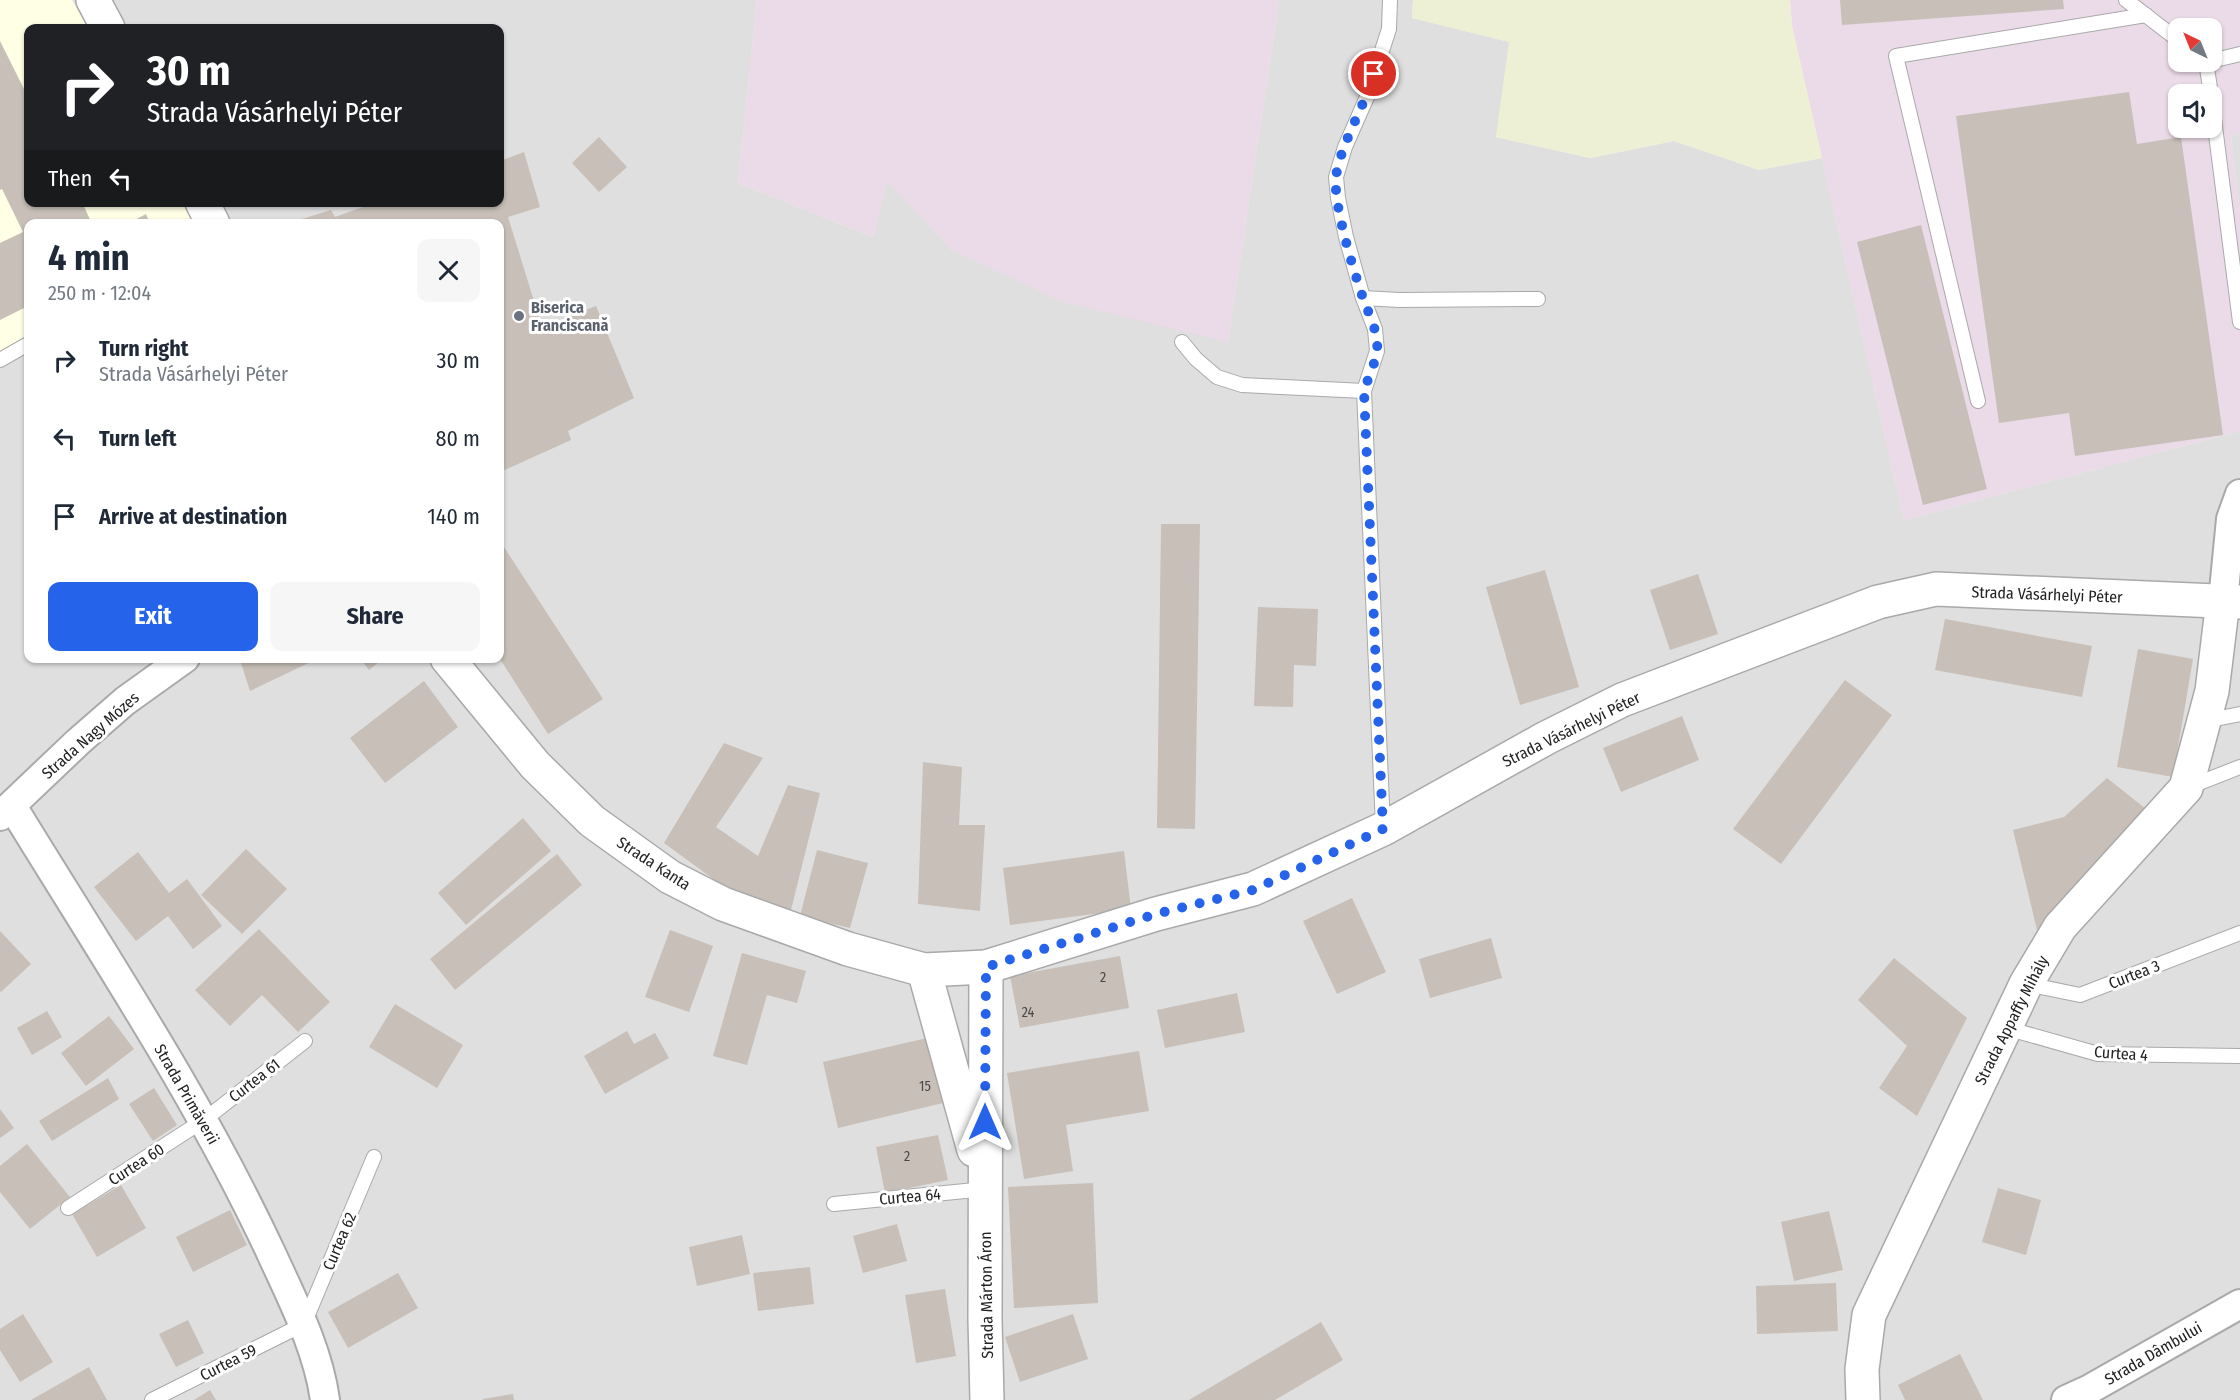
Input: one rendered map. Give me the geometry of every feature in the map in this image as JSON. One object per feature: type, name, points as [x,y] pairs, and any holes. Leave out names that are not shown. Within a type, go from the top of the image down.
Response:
[{"type":"street","points":[[93,0],[106,24]]},
{"type":"street","points":[[2232,601],[2231,519],[2240,494]]},
{"type":"street","name":"Strada Vásárhelyi Péter","points":[[924,970],[986,967],[1156,914],[1253,890],[1383,829],[1546,738],[1623,700],[1878,602],[1936,589],[2232,601]]},
{"type":"street","name":"Strada Appaffy Mihály","points":[[1863,1400],[1862,1369],[1869,1316],[2026,984],[2060,927],[2186,788],[2205,721],[2232,601]]},
{"type":"street","name":"Strada Nagy Mózes","points":[[6,811],[79,741],[118,708],[178,663]]},
{"type":"street","name":"Strada Kanta","points":[[451,663],[543,773],[592,821],[670,877],[723,904],[848,949],[924,970]]},
{"type":"street","name":"Strada Primăverii","points":[[6,811],[204,1120],[253,1215],[304,1324],[326,1400]]},
{"type":"street","name":"Strada Márton Áron","points":[[986,967],[987,1400]]},
{"type":"street","name":"Strada Márton Áron","points":[[924,970],[985,1189]]},
{"type":"street","name":"Strada Dâmbului","points":[[2066,1400],[2090,1389],[2240,1304]]},
{"type":"lane","points":[[1383,829],[1364,391],[1377,351],[1375,329],[1363,298],[1346,237],[1336,177],[1345,147],[1367,97],[1389,28],[1390,0]]},
{"type":"lane","points":[[2126,0],[2168,32]]},
{"type":"lane","points":[[1978,401],[1896,56],[2146,15]]},
{"type":"lane","points":[[2222,58],[2240,54]]},
{"type":"lane","points":[[2216,138],[2240,322]]},
{"type":"lane","points":[[1363,298],[1538,299]]},
{"type":"lane","points":[[1182,342],[1196,359],[1217,377],[1242,385],[1364,391]]},
{"type":"lane","points":[[0,360],[24,346]]},
{"type":"lane","points":[[2205,721],[2240,714]]},
{"type":"lane","points":[[2186,788],[2240,767]]},
{"type":"lane","name":"Curtea 3","points":[[2026,984],[2080,995],[2240,933]]},
{"type":"lane","name":"Curtea 4","points":[[2005,1028],[2098,1054],[2240,1056]]},
{"type":"lane","name":"Curtea 61","points":[[204,1120],[304,1041]]},
{"type":"lane","name":"Curtea 60","points":[[68,1208],[204,1120]]},
{"type":"lane","name":"Curtea 62","points":[[304,1324],[374,1157]]},
{"type":"lane","name":"Curtea 64","points":[[834,1204],[985,1189]]},
{"type":"lane","name":"Curtea 59","points":[[152,1400],[304,1324]]},
{"type":"shaded area","points":[[0,0],[72,0],[86,24],[24,24],[24,207],[190,207],[198,219],[24,219],[24,351],[0,364]]},
{"type":"shaded area","points":[[72,0],[757,0],[738,183],[873,237],[887,180],[952,250],[1228,342],[1279,0],[1413,0],[1412,18],[1510,42],[1496,137],[1590,158],[1674,141],[1759,170],[1822,158],[1904,520],[2240,431],[2240,1400],[0,1400],[0,364],[24,351],[24,663],[504,663],[504,219],[198,219],[190,207],[504,207],[504,24],[86,24]]},
{"type":"shaded area","points":[[757,0],[1279,0],[1228,342],[1063,302],[952,250],[887,181],[873,237],[738,183]]},
{"type":"shaded area","points":[[1413,0],[1790,0],[1792,26],[1822,158],[1759,170],[1674,141],[1590,158],[1496,137],[1509,42],[1412,18]]},
{"type":"shaded area","points":[[1790,0],[2240,0],[2240,133],[2231,136],[2240,212],[2240,431],[1904,520],[1792,26]]},
{"type":"shaded area","points":[[2240,133],[2240,212],[2231,136]]},
{"type":"building","points":[[1840,0],[2063,0],[2064,9],[1842,25]]},
{"type":"building","points":[[0,41],[24,89],[24,207],[84,207],[90,219],[24,219],[24,308],[0,320],[0,243],[23,232],[2,189],[0,190]]},
{"type":"building","points":[[2129,92],[2137,144],[2181,138],[2223,435],[2075,456],[2069,413],[1999,423],[1956,116]]},
{"type":"building","points":[[599,137],[627,167],[599,192],[572,163]]},
{"type":"building","name":"Biserica Franciscană","points":[[524,152],[540,207],[508,217],[542,327],[596,306],[634,398],[568,431],[571,440],[504,470],[504,219],[302,219],[331,210],[335,217],[363,207],[504,207],[504,160]]},
{"type":"building","points":[[146,214],[148,219],[136,219]]},
{"type":"building","points":[[1921,225],[1987,489],[1923,505],[1857,242]]},
{"type":"building","points":[[1161,524],[1200,524],[1195,829],[1157,828]]},
{"type":"building","points":[[504,547],[603,699],[548,734],[503,663]]},
{"type":"building","points":[[1545,570],[1579,687],[1520,705],[1486,587]]},
{"type":"building","points":[[1698,574],[1718,634],[1670,650],[1650,590]]},
{"type":"building","points":[[1258,607],[1318,609],[1316,666],[1294,665],[1293,707],[1254,706]]},
{"type":"building","points":[[1945,619],[2092,646],[2082,697],[1935,670]]},
{"type":"building","points":[[2138,649],[2193,659],[2173,777],[2117,767]]},
{"type":"building","points":[[241,663],[309,663],[250,691]]},
{"type":"building","points":[[364,663],[378,663],[369,670]]},
{"type":"building","points":[[1845,680],[1892,715],[1781,864],[1733,829]]},
{"type":"building","points":[[424,681],[458,727],[385,783],[350,738]]},
{"type":"building","points":[[1682,716],[1699,760],[1621,792],[1603,748]]},
{"type":"building","points":[[724,743],[763,758],[716,827],[758,856],[788,785],[820,793],[791,910],[727,889],[664,843]]},
{"type":"building","points":[[923,762],[962,767],[959,825],[985,825],[980,911],[918,904]]},
{"type":"building","points":[[2107,778],[2146,809],[2037,930],[2013,830],[2064,817]]},
{"type":"building","points":[[523,818],[551,851],[466,925],[438,893]]},
{"type":"building","points":[[246,849],[287,889],[242,934],[201,895]]},
{"type":"building","points":[[817,850],[868,863],[850,928],[800,916]]},
{"type":"building","points":[[1124,851],[1131,909],[1010,925],[1003,868]]},
{"type":"building","points":[[138,852],[169,893],[187,879],[222,926],[193,949],[168,916],[136,941],[94,887]]},
{"type":"building","points":[[557,854],[582,885],[455,990],[430,959]]},
{"type":"building","points":[[1352,898],[1386,972],[1337,994],[1303,921]]},
{"type":"building","points":[[259,929],[330,1002],[298,1032],[262,995],[230,1026],[195,990]]},
{"type":"building","points":[[670,930],[713,946],[689,1012],[645,997]]},
{"type":"building","points":[[0,931],[31,964],[1,992],[0,991]]},
{"type":"building","points":[[1491,938],[1502,978],[1430,998],[1419,959]]},
{"type":"building","points":[[742,953],[806,971],[797,1003],[767,995],[747,1065],[713,1056]]},
{"type":"building","points":[[1120,956],[1129,1008],[1020,1028],[1010,976]]},
{"type":"building","points":[[1894,958],[1967,1018],[1917,1116],[1879,1088],[1907,1046],[1858,1000]]},
{"type":"building","points":[[1237,993],[1245,1032],[1165,1048],[1157,1010]]},
{"type":"building","points":[[395,1004],[463,1045],[437,1088],[369,1047]]},
{"type":"building","points":[[47,1011],[62,1037],[32,1055],[17,1028]]},
{"type":"building","points":[[109,1016],[134,1049],[86,1086],[61,1053]]},
{"type":"building","points":[[627,1031],[634,1044],[655,1033],[669,1058],[605,1094],[584,1056]]},
{"type":"building","points":[[927,1038],[943,1103],[838,1128],[823,1062]]},
{"type":"building","points":[[1139,1051],[1149,1111],[1066,1125],[1073,1171],[1024,1179],[1007,1073]]},
{"type":"building","points":[[108,1078],[119,1099],[52,1141],[39,1121]]},
{"type":"building","points":[[154,1088],[177,1125],[153,1141],[129,1104]]},
{"type":"building","points":[[0,1109],[14,1128],[0,1138]]},
{"type":"building","points":[[938,1135],[948,1180],[885,1193],[876,1147]]},
{"type":"building","points":[[27,1144],[70,1197],[30,1229],[0,1192],[0,1166]]},
{"type":"building","points":[[1093,1183],[1098,1303],[1014,1308],[1008,1187]]},
{"type":"building","points":[[121,1185],[146,1228],[97,1257],[72,1214]]},
{"type":"building","points":[[1998,1188],[2041,1200],[2026,1255],[1982,1242]]},
{"type":"building","points":[[230,1210],[247,1245],[193,1272],[176,1237]]},
{"type":"building","points":[[1829,1211],[1843,1270],[1794,1281],[1781,1222]]},
{"type":"building","points":[[897,1224],[907,1261],[863,1273],[853,1236]]},
{"type":"building","points":[[742,1235],[750,1274],[697,1286],[689,1247]]},
{"type":"building","points":[[810,1267],[814,1304],[758,1311],[753,1273]]},
{"type":"building","points":[[398,1273],[418,1308],[348,1348],[328,1312]]},
{"type":"building","points":[[1836,1283],[1838,1331],[1757,1334],[1756,1286]]},
{"type":"building","points":[[945,1289],[956,1356],[916,1363],[905,1295]]},
{"type":"building","points":[[23,1314],[53,1362],[20,1382],[0,1350],[0,1329]]},
{"type":"building","points":[[1073,1314],[1088,1359],[1020,1382],[1005,1337]]},
{"type":"building","points":[[188,1320],[204,1353],[176,1367],[159,1334]]},
{"type":"building","points":[[1321,1322],[1343,1360],[1275,1400],[1189,1400]]},
{"type":"building","points":[[1960,1354],[1983,1400],[1905,1400],[1898,1385]]},
{"type":"building","points":[[89,1367],[107,1400],[31,1400]]},
{"type":"building","points":[[210,1390],[216,1400],[194,1400]]},
{"type":"building","points":[[513,1394],[514,1400],[483,1400],[483,1399]]},
{"type":"place","name":"Biserica Franciscană","points":[[519,316]]},
{"type":"route","points":[[985,1122],[986,967],[1156,914],[1253,890],[1383,829],[1364,391],[1377,351],[1375,329],[1363,298],[1346,237],[1336,177],[1345,147],[1367,97],[1374,74]]}]
